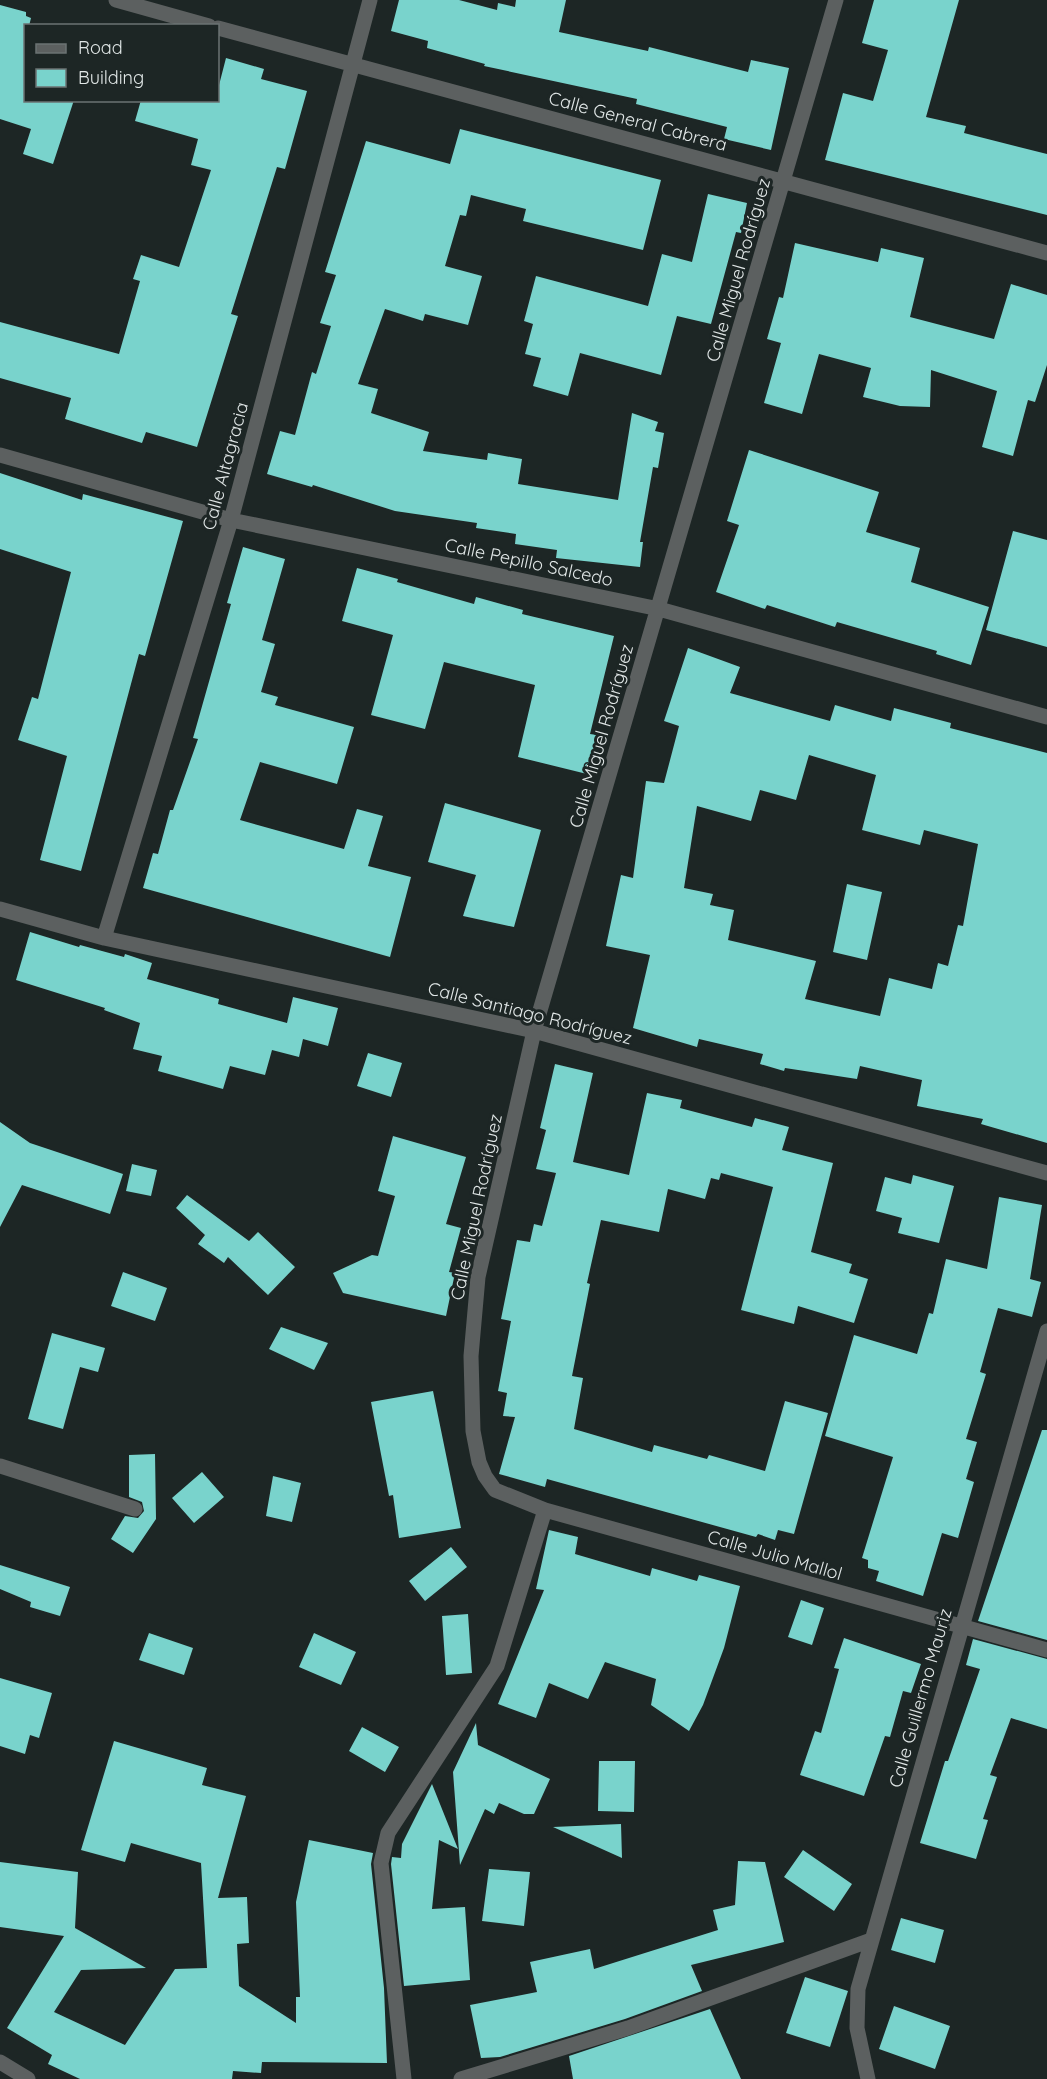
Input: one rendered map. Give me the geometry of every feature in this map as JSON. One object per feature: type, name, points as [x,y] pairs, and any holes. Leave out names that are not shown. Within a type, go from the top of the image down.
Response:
[{"type":"street","points":[[116,0],[202,24]]},
{"type":"street","name":"Calle Altagracia","points":[[104,938],[231,520],[370,0]]},
{"type":"street","name":"Calle Miguel Rodríguez","points":[[495,1490],[485,1476],[472,1431],[473,1319],[478,1277],[534,1031],[836,0]]},
{"type":"street","name":"Calle General Cabrera","points":[[219,28],[1047,254]]},
{"type":"street","name":"Calle Pepillo Salcedo","points":[[0,455],[231,520],[659,609],[1047,717]]},
{"type":"street","name":"Calle Santiago Rodríguez","points":[[0,909],[104,938],[534,1031],[1047,1173]]},
{"type":"street","name":"Calle Guillermo Mauriz","points":[[868,2079],[857,2028],[858,1989],[870,1940],[1047,1331]]},
{"type":"street","points":[[0,1466],[135,1509]]},
{"type":"street","name":"Calle Julio Mallol","points":[[495,1490],[545,1510],[1047,1650]]},
{"type":"street","points":[[404,2079],[381,1863],[382,1848],[388,1833],[497,1666],[545,1510]]},
{"type":"street","points":[[461,2079],[628,2028],[870,1940]]},
{"type":"street","points":[[0,2062],[28,2079]]},
{"type":"building","points":[[399,0],[459,0],[497,10],[498,3],[515,7],[516,0],[566,0],[559,32],[648,51],[649,47],[748,72],[751,60],[789,68],[771,150],[724,139],[727,127],[636,104],[637,99],[484,66],[485,64],[427,48],[428,41],[391,31]]},
{"type":"building","points":[[874,0],[959,0],[926,117],[966,126],[964,133],[1047,154],[1047,215],[825,160],[843,93],[873,101],[888,50],[862,43]]},
{"type":"building","points":[[0,5],[26,12],[26,16],[31,18],[30,24],[24,24],[24,102],[73,102],[53,164],[23,154],[31,129],[0,119]]},
{"type":"building","points":[[226,58],[264,69],[261,79],[307,91],[285,169],[277,167],[231,314],[238,316],[197,447],[146,432],[142,443],[65,419],[71,398],[0,378],[0,322],[119,354],[140,281],[133,279],[141,255],[179,267],[211,170],[191,165],[198,139],[135,121],[140,102],[219,102],[219,85]]},
{"type":"building","points":[[460,129],[661,180],[643,250],[523,221],[526,209],[471,195],[466,216],[460,215],[445,266],[482,276],[468,325],[425,314],[423,321],[385,309],[358,384],[378,389],[371,413],[429,432],[423,451],[487,460],[488,453],[522,459],[518,484],[618,500],[632,413],[658,422],[655,431],[664,433],[658,468],[653,467],[640,542],[643,542],[640,567],[556,558],[557,550],[515,544],[516,534],[476,528],[477,523],[395,511],[313,485],[312,487],[267,474],[280,431],[295,435],[312,372],[316,374],[331,326],[320,323],[336,275],[325,272],[366,141],[450,164]]},
{"type":"building","points":[[708,194],[747,203],[741,233],[736,232],[711,324],[677,316],[661,375],[580,353],[568,396],[533,386],[541,358],[525,354],[533,324],[524,321],[536,276],[648,306],[662,254],[692,262]]},
{"type":"building","points":[[795,243],[878,262],[881,248],[924,258],[910,317],[994,339],[1011,284],[1047,295],[1047,365],[1035,402],[1028,400],[1013,456],[982,447],[997,391],[931,370],[930,407],[900,406],[863,397],[871,368],[819,354],[802,414],[764,403],[781,343],[767,339],[779,297],[783,298]]},
{"type":"building","points":[[749,450],[879,492],[866,532],[920,548],[911,582],[989,607],[971,665],[936,654],[937,651],[837,622],[835,627],[767,605],[765,609],[716,592],[739,525],[727,521]]},
{"type":"building","points":[[0,473],[82,500],[83,494],[183,521],[145,656],[139,654],[81,871],[40,860],[67,756],[18,740],[32,697],[38,699],[71,572],[0,549]]},
{"type":"building","points":[[1013,531],[1047,540],[1047,647],[986,630]]},
{"type":"building","points":[[243,547],[285,559],[262,640],[275,644],[261,692],[278,697],[275,705],[354,727],[337,784],[260,762],[240,820],[344,849],[357,809],[383,816],[368,866],[411,877],[390,957],[143,888],[153,853],[158,854],[170,810],[173,810],[198,739],[193,738],[231,604],[227,603]]},
{"type":"building","points":[[357,568],[474,604],[476,597],[523,610],[522,614],[614,636],[590,734],[597,735],[587,774],[518,757],[535,685],[444,662],[425,729],[371,715],[393,635],[342,621]]},
{"type":"building","points":[[688,648],[740,667],[730,693],[830,721],[835,705],[891,721],[894,708],[951,723],[950,728],[1047,753],[1047,1143],[981,1124],[983,1119],[917,1106],[922,1080],[860,1066],[857,1079],[785,1068],[784,1071],[760,1064],[763,1054],[699,1039],[697,1047],[633,1028],[650,955],[606,946],[621,875],[633,878],[646,781],[664,783],[679,726],[664,721]],"holes":[[[809,755],[876,775],[862,830],[920,845],[924,830],[978,844],[963,926],[958,925],[948,966],[938,963],[932,989],[889,978],[880,1016],[805,999],[816,961],[728,940],[734,910],[710,905],[713,894],[684,888],[697,806],[751,821],[760,790],[796,800]]]},
{"type":"building","points":[[445,803],[541,830],[514,927],[463,916],[476,875],[428,862]]},
{"type":"building","points":[[847,884],[882,892],[867,960],[833,952]]},
{"type":"building","points":[[30,932],[79,947],[80,945],[124,957],[125,954],[152,963],[147,979],[219,999],[218,1004],[287,1023],[293,997],[338,1008],[328,1046],[303,1039],[299,1057],[272,1050],[265,1075],[230,1066],[223,1089],[158,1071],[162,1056],[133,1049],[140,1023],[104,1010],[105,1008],[16,980]]},
{"type":"building","points":[[368,1053],[402,1063],[391,1097],[357,1086]]},
{"type":"building","points":[[555,1064],[593,1073],[573,1162],[629,1175],[647,1093],[682,1100],[680,1108],[752,1127],[755,1118],[789,1127],[782,1150],[833,1163],[811,1252],[852,1264],[849,1273],[868,1279],[854,1323],[798,1306],[794,1324],[741,1310],[773,1187],[721,1173],[719,1180],[711,1178],[705,1199],[668,1189],[659,1232],[601,1220],[587,1283],[590,1284],[572,1376],[583,1378],[574,1429],[652,1452],[654,1445],[707,1459],[709,1455],[765,1471],[785,1401],[828,1413],[794,1534],[778,1530],[775,1540],[758,1534],[756,1537],[547,1479],[545,1487],[499,1474],[515,1417],[503,1416],[507,1393],[498,1391],[511,1321],[501,1319],[517,1240],[530,1242],[534,1224],[542,1226],[556,1173],[536,1169],[546,1130],[540,1128]]},
{"type":"building","points":[[0,1122],[30,1143],[123,1174],[110,1214],[22,1185],[0,1227]]},
{"type":"building","points":[[393,1136],[466,1157],[446,1224],[461,1228],[449,1272],[455,1273],[446,1316],[343,1293],[333,1273],[372,1255],[378,1256],[395,1196],[378,1191]]},
{"type":"building","points":[[132,1164],[157,1170],[151,1196],[126,1191]]},
{"type":"building","points":[[913,1175],[954,1186],[939,1243],[898,1233],[902,1218],[876,1211],[885,1177],[911,1184]]},
{"type":"building","points":[[187,1195],[249,1241],[258,1232],[295,1267],[268,1295],[228,1257],[224,1263],[198,1244],[205,1235],[176,1208]]},
{"type":"building","points":[[999,1197],[1042,1205],[1030,1279],[1041,1282],[1032,1317],[998,1308],[980,1372],[986,1374],[966,1439],[977,1442],[966,1479],[974,1482],[958,1538],[942,1533],[923,1596],[876,1581],[879,1571],[868,1568],[868,1560],[862,1558],[893,1457],[825,1436],[854,1335],[917,1354],[929,1313],[933,1314],[946,1259],[987,1269]]},
{"type":"building","points":[[123,1272],[167,1288],[155,1321],[111,1306]]},
{"type":"building","points":[[281,1327],[328,1343],[314,1370],[269,1349]]},
{"type":"building","points":[[52,1333],[105,1348],[98,1372],[80,1367],[63,1429],[28,1419]]},
{"type":"building","points":[[433,1391],[461,1528],[399,1538],[393,1495],[389,1496],[371,1402]]},
{"type":"building","points":[[1042,1430],[1047,1430],[1047,1640],[978,1621]]},
{"type":"building","points":[[155,1454],[156,1519],[133,1553],[111,1539],[125,1516],[138,1518],[144,1511],[142,1502],[129,1497],[129,1455]]},
{"type":"building","points":[[202,1472],[224,1497],[194,1523],[172,1498]]},
{"type":"building","points":[[273,1476],[301,1483],[292,1522],[266,1516]]},
{"type":"building","points":[[549,1530],[578,1537],[575,1554],[650,1576],[652,1568],[697,1581],[699,1575],[740,1586],[724,1648],[703,1705],[689,1731],[651,1705],[656,1679],[605,1662],[588,1699],[549,1683],[536,1718],[498,1704],[544,1590],[536,1589]]},
{"type":"building","points":[[451,1547],[467,1567],[425,1601],[409,1581]]},
{"type":"building","points":[[0,1565],[70,1587],[60,1616],[30,1607],[31,1602],[0,1589]]},
{"type":"building","points":[[801,1600],[824,1608],[812,1645],[788,1637]]},
{"type":"building","points":[[468,1614],[472,1673],[446,1675],[442,1616]]},
{"type":"building","points":[[149,1633],[193,1648],[184,1675],[139,1660]]},
{"type":"building","points":[[314,1633],[356,1652],[341,1685],[299,1667]]},
{"type":"building","points":[[844,1638],[921,1664],[911,1693],[903,1691],[890,1737],[885,1736],[864,1796],[800,1775],[815,1731],[821,1733],[839,1669],[834,1668]]},
{"type":"building","points":[[973,1639],[1047,1659],[1047,1729],[1011,1718],[990,1775],[997,1777],[983,1819],[988,1820],[976,1859],[920,1843],[945,1761],[948,1761],[980,1669],[966,1665]]},
{"type":"building","points":[[0,1678],[52,1693],[39,1738],[30,1735],[25,1754],[0,1746]]},
{"type":"building","points":[[476,1723],[478,1745],[550,1779],[534,1814],[524,1814],[499,1803],[494,1814],[485,1809],[460,1865],[453,1772]]},
{"type":"building","points":[[362,1727],[399,1747],[385,1772],[349,1751]]},
{"type":"building","points":[[114,1741],[207,1768],[202,1785],[246,1796],[218,1898],[247,1897],[249,1943],[237,1944],[239,1986],[296,2023],[296,1997],[300,1997],[296,1902],[309,1840],[373,1853],[371,1864],[384,1988],[387,2063],[262,2062],[261,2073],[233,2071],[232,2079],[80,2079],[48,2064],[52,2055],[7,2028],[64,1936],[0,1927],[0,1862],[78,1872],[75,1928],[146,1968],[81,1970],[54,2012],[125,2045],[175,1969],[207,1968],[201,1863],[131,1843],[125,1862],[81,1850]]},
{"type":"building","points":[[599,1761],[635,1761],[634,1812],[598,1811]]},
{"type":"building","points":[[432,1784],[458,1849],[439,1840],[432,1909],[465,1907],[470,1980],[404,1986],[391,1864],[392,1857],[401,1858],[402,1844]]},
{"type":"building","points":[[621,1824],[622,1858],[553,1827]]},
{"type":"building","points":[[803,1850],[852,1884],[834,1911],[784,1877]]},
{"type":"building","points":[[738,1861],[765,1862],[784,1942],[691,1965],[702,1991],[625,2019],[500,2057],[481,2058],[470,2005],[537,1992],[530,1962],[590,1949],[594,1969],[718,1930],[713,1910],[735,1905]]},
{"type":"building","points":[[489,1869],[530,1872],[524,1926],[482,1921]]},
{"type":"building","points":[[901,1918],[944,1930],[935,1963],[891,1950]]},
{"type":"building","points":[[805,1977],[848,1991],[830,2047],[786,2033]]},
{"type":"building","points":[[894,2006],[950,2026],[935,2069],[879,2049]]},
{"type":"building","points":[[710,2009],[741,2079],[573,2079],[569,2056]]}]
